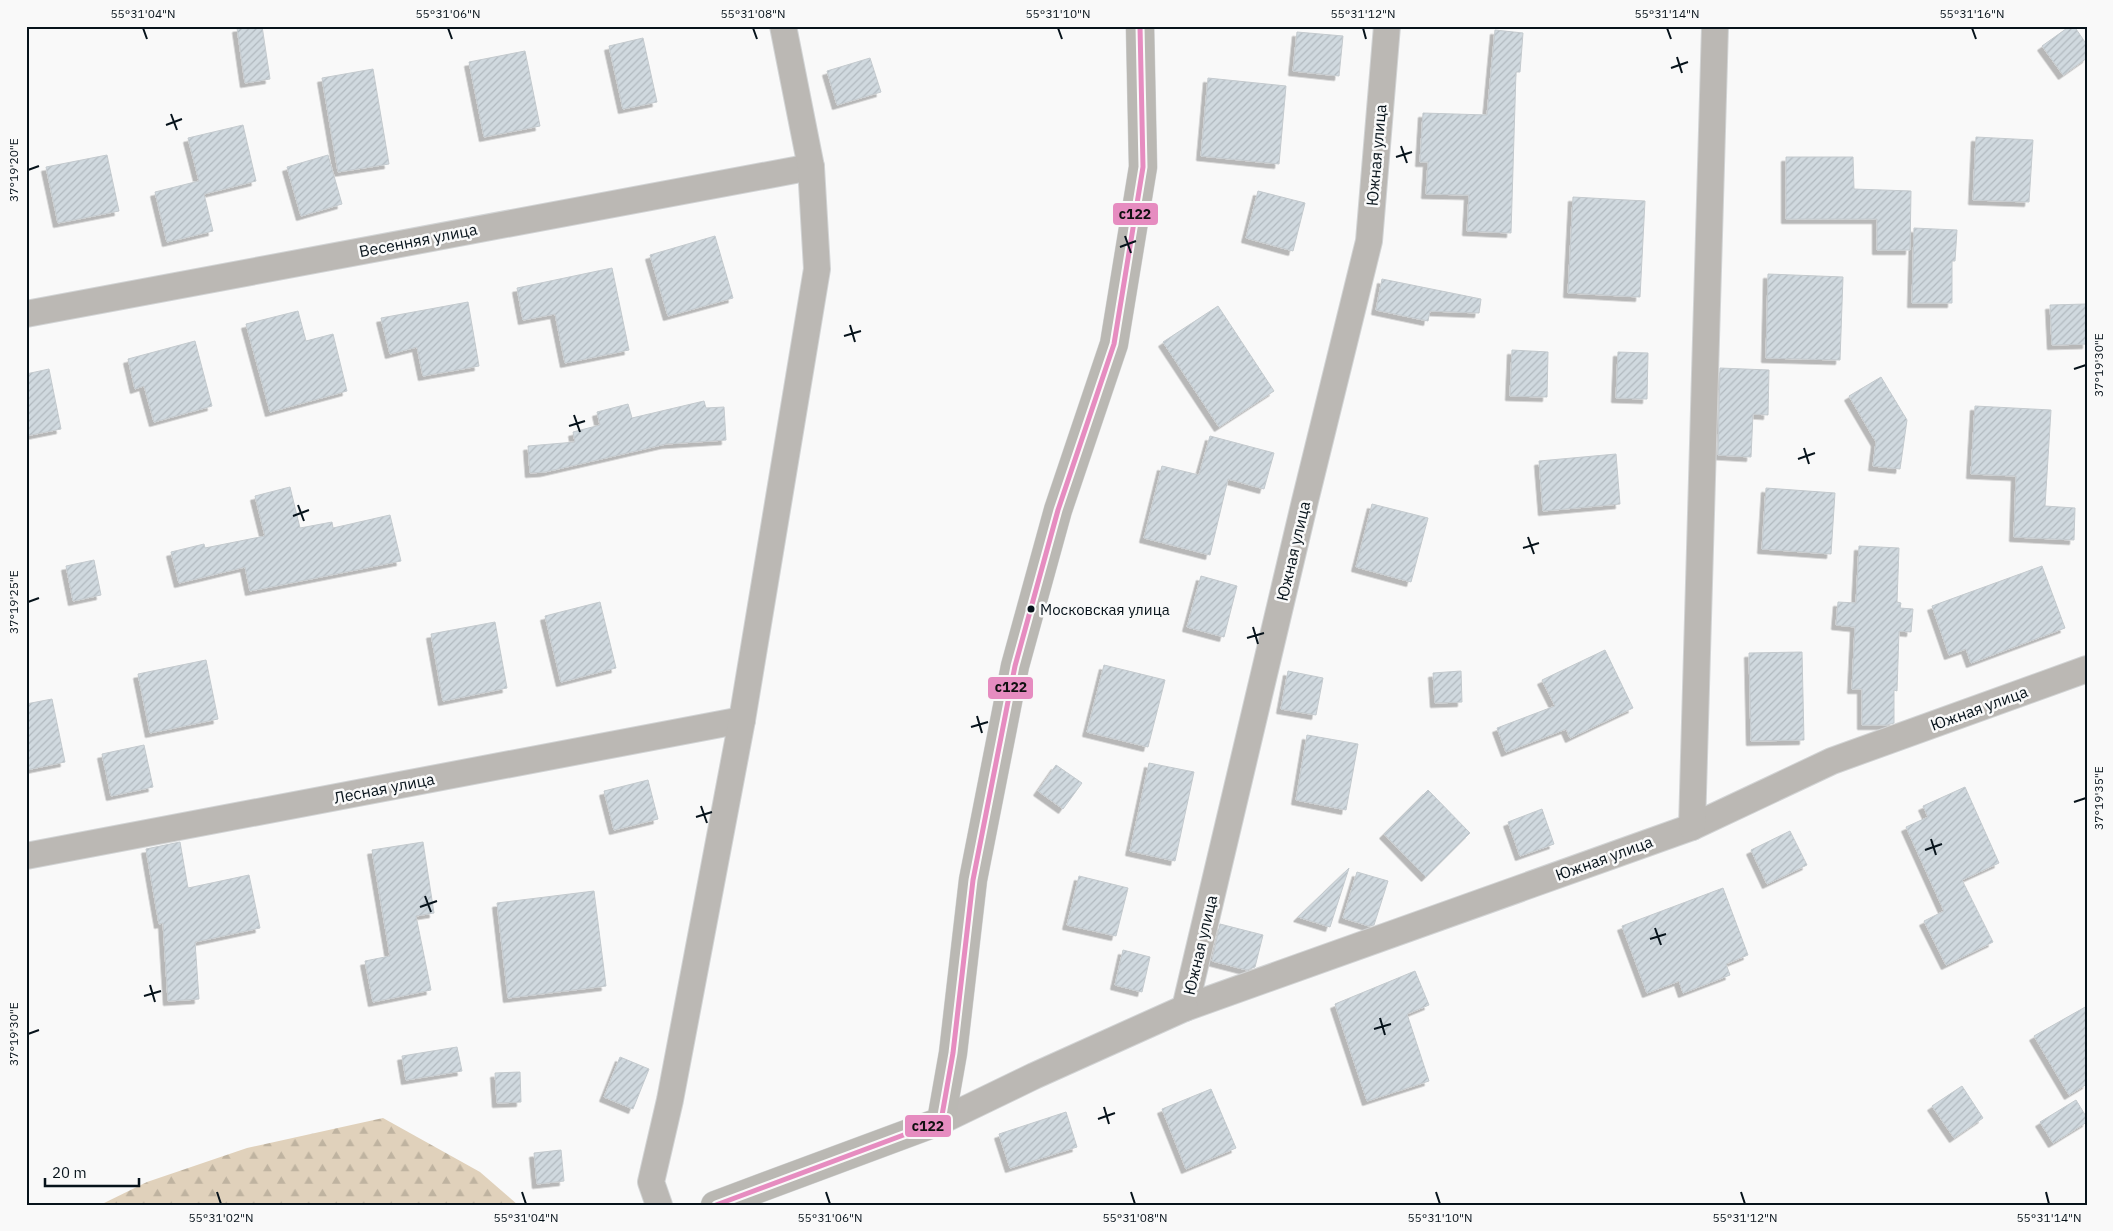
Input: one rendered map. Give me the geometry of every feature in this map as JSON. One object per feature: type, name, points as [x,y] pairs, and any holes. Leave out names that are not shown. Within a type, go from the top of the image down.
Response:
[{"type":"street","points":[[659,1205],[651,1182],[670,1100],[742,720],[817,269],[811,168],[783,26]]},
{"type":"street","points":[[941,1121],[954,1053],[973,880],[1015,666],[1058,510],[1114,344],[1143,167],[1140,26]]},
{"type":"street","name":"Южная улица","points":[[1185,1008],[1369,240],[1387,26]]},
{"type":"street","points":[[1692,827],[1715,26]]},
{"type":"street","name":"Весенняя улица","points":[[26,314],[811,168]]},
{"type":"street","name":"Южная улица","points":[[1185,1008],[1692,827],[1832,761],[2087,669]]},
{"type":"street","name":"Лесная улица","points":[[26,856],[742,720]]},
{"type":"street","points":[[715,1205],[941,1121],[1034,1076],[1185,1008]]},
{"type":"green space","points":[[383,1118],[480,1172],[518,1205],[100,1205],[147,1182],[247,1148]]},
{"type":"building","points":[[262,26],[270,79],[245,83],[237,28]]},
{"type":"building","points":[[2070,26],[2074,26],[2087,45],[2087,58],[2063,75],[2042,46]]},
{"type":"building","points":[[1495,30],[1523,33],[1520,72],[1516,72],[1511,233],[1467,231],[1469,195],[1426,194],[1428,162],[1420,162],[1423,113],[1487,115]]},
{"type":"building","points":[[1297,32],[1343,36],[1339,76],[1293,71]]},
{"type":"building","points":[[643,38],[657,102],[623,109],[609,46]]},
{"type":"building","points":[[525,51],[540,126],[484,137],[469,62]]},
{"type":"building","points":[[870,58],[881,92],[837,105],[827,71]]},
{"type":"building","points":[[373,69],[389,164],[338,172],[322,78]]},
{"type":"building","points":[[1208,78],[1286,86],[1279,164],[1201,156]]},
{"type":"building","points":[[243,125],[256,181],[204,194],[213,231],[167,242],[155,192],[199,181],[188,138]]},
{"type":"building","points":[[1976,137],[2033,140],[2029,202],[1973,200]]},
{"type":"building","points":[[107,155],[119,211],[58,223],[46,167]]},
{"type":"building","points":[[328,155],[342,204],[301,216],[287,167]]},
{"type":"building","points":[[1786,157],[1853,157],[1854,189],[1911,191],[1910,250],[1877,250],[1877,219],[1786,219]]},
{"type":"building","points":[[1258,191],[1305,203],[1293,251],[1246,238]]},
{"type":"building","points":[[1573,197],[1645,201],[1640,297],[1568,293]]},
{"type":"building","points":[[1914,228],[1957,230],[1955,261],[1952,261],[1952,303],[1912,303]]},
{"type":"building","points":[[715,236],[733,298],[668,316],[650,255]]},
{"type":"building","points":[[612,268],[629,350],[565,363],[555,314],[523,320],[517,288]]},
{"type":"building","points":[[1768,274],[1843,277],[1840,360],[1766,358]]},
{"type":"building","points":[[1382,279],[1481,299],[1479,313],[1430,311],[1428,321],[1376,310]]},
{"type":"building","points":[[468,302],[479,366],[423,376],[417,347],[390,354],[381,318]]},
{"type":"building","points":[[2086,304],[2087,344],[2052,345],[2050,305]]},
{"type":"building","points":[[1218,306],[1274,391],[1219,427],[1163,342]]},
{"type":"building","points":[[298,311],[306,341],[333,334],[347,391],[270,412],[246,324]]},
{"type":"building","points":[[195,341],[212,406],[154,422],[144,386],[135,389],[128,359]]},
{"type":"building","points":[[1512,350],[1548,352],[1547,397],[1510,396]]},
{"type":"building","points":[[1618,352],[1648,353],[1647,399],[1616,398]]},
{"type":"building","points":[[1720,368],[1769,370],[1768,415],[1753,414],[1751,457],[1718,455]]},
{"type":"building","points":[[49,369],[61,429],[26,436],[26,374]]},
{"type":"building","points":[[1881,377],[1907,420],[1900,469],[1873,466],[1876,442],[1849,396]]},
{"type":"building","points":[[704,401],[706,408],[724,407],[726,440],[666,444],[545,472],[530,473],[528,446],[575,442],[573,432],[600,425],[597,412],[628,404],[632,418]]},
{"type":"building","points":[[1975,406],[2051,410],[2045,506],[2075,508],[2074,540],[2014,537],[2016,476],[1971,474]]},
{"type":"building","points":[[1210,436],[1274,453],[1264,489],[1228,479],[1210,555],[1144,538],[1162,466],[1199,475]]},
{"type":"building","points":[[1616,454],[1620,504],[1543,511],[1539,461]]},
{"type":"building","points":[[290,487],[300,528],[332,522],[333,528],[390,515],[401,561],[250,591],[245,567],[179,583],[171,552],[204,544],[205,548],[265,536],[255,496]]},
{"type":"building","points":[[1766,488],[1835,493],[1831,554],[1762,549]]},
{"type":"building","points":[[1372,504],[1428,518],[1411,582],[1356,567]]},
{"type":"building","points":[[1859,546],[1899,548],[1897,602],[1901,603],[1900,608],[1913,609],[1911,632],[1899,631],[1897,691],[1894,690],[1894,723],[1887,725],[1862,725],[1862,689],[1852,689],[1855,627],[1836,625],[1838,602],[1856,603]]},
{"type":"building","points":[[94,560],[101,595],[73,601],[66,566]]},
{"type":"building","points":[[2042,566],[2065,628],[1971,663],[1966,649],[1949,655],[1932,606]]},
{"type":"building","points":[[1201,576],[1237,586],[1224,637],[1187,627]]},
{"type":"building","points":[[600,602],[616,668],[561,682],[545,616]]},
{"type":"building","points":[[495,622],[507,688],[443,701],[431,634]]},
{"type":"building","points":[[1605,650],[1633,708],[1570,738],[1566,729],[1506,752],[1497,728],[1555,706],[1542,680]]},
{"type":"building","points":[[1802,652],[1804,740],[1751,741],[1749,653]]},
{"type":"building","points":[[206,660],[218,719],[150,733],[138,674]]},
{"type":"building","points":[[1104,665],[1165,680],[1148,747],[1087,732]]},
{"type":"building","points":[[1288,671],[1323,678],[1316,715],[1281,709]]},
{"type":"building","points":[[1461,671],[1462,702],[1435,703],[1433,673]]},
{"type":"building","points":[[52,699],[65,762],[26,770],[26,704]]},
{"type":"building","points":[[1307,735],[1358,744],[1346,810],[1296,800]]},
{"type":"building","points":[[144,745],[153,787],[111,796],[102,754]]},
{"type":"building","points":[[1149,763],[1194,772],[1175,861],[1130,851]]},
{"type":"building","points":[[1056,765],[1082,783],[1063,809],[1038,791]]},
{"type":"building","points":[[648,780],[658,819],[614,830],[604,791]]},
{"type":"building","points":[[1965,787],[1999,863],[1962,880],[1993,942],[1946,965],[1924,921],[1944,911],[1906,827],[1928,817],[1923,806]]},
{"type":"building","points":[[1428,790],[1470,833],[1426,877],[1384,834]]},
{"type":"building","points":[[1542,809],[1554,844],[1520,856],[1508,822]]},
{"type":"building","points":[[1790,831],[1807,865],[1767,884],[1751,850]]},
{"type":"building","points":[[180,842],[188,888],[249,875],[260,928],[195,942],[199,999],[168,1001],[163,923],[159,924],[146,849]]},
{"type":"building","points":[[423,842],[434,913],[416,916],[431,990],[373,1002],[365,961],[390,956],[372,850]]},
{"type":"building","points":[[1349,868],[1330,927],[1298,917]]},
{"type":"building","points":[[1357,872],[1388,881],[1374,925],[1369,926],[1343,918]]},
{"type":"building","points":[[1079,876],[1128,888],[1116,936],[1067,925]]},
{"type":"building","points":[[1723,888],[1748,955],[1726,964],[1730,975],[1683,993],[1679,981],[1647,993],[1622,926]]},
{"type":"building","points":[[594,891],[606,986],[508,998],[497,903]]},
{"type":"building","points":[[1220,924],[1263,935],[1255,967],[1247,970],[1212,961]]},
{"type":"building","points":[[1123,950],[1150,957],[1142,992],[1115,985]]},
{"type":"building","points":[[1415,971],[1429,1005],[1407,1014],[1429,1081],[1367,1101],[1335,1004]]},
{"type":"building","points":[[2087,1006],[2087,1084],[2069,1095],[2034,1036]]},
{"type":"building","points":[[457,1047],[462,1071],[406,1080],[402,1056]]},
{"type":"building","points":[[620,1057],[649,1069],[633,1109],[604,1097]]},
{"type":"building","points":[[520,1072],[521,1102],[497,1103],[495,1073]]},
{"type":"building","points":[[1962,1086],[1983,1118],[1954,1138],[1932,1106]]},
{"type":"building","points":[[1211,1089],[1236,1148],[1186,1169],[1162,1109]]},
{"type":"building","points":[[2076,1100],[2087,1118],[2087,1122],[2053,1143],[2040,1122]]},
{"type":"building","points":[[1066,1112],[1077,1147],[1010,1168],[999,1134]]},
{"type":"building","points":[[561,1150],[564,1181],[537,1184],[534,1153]]},
{"type":"transit line","name":"с122","points":[[716,1205],[941,1121],[953,1053],[973,880],[1015,666],[1058,510],[1114,344],[1143,167],[1140,26]]},
{"type":"place","name":"Московская улица","points":[[1031,609]]}]
